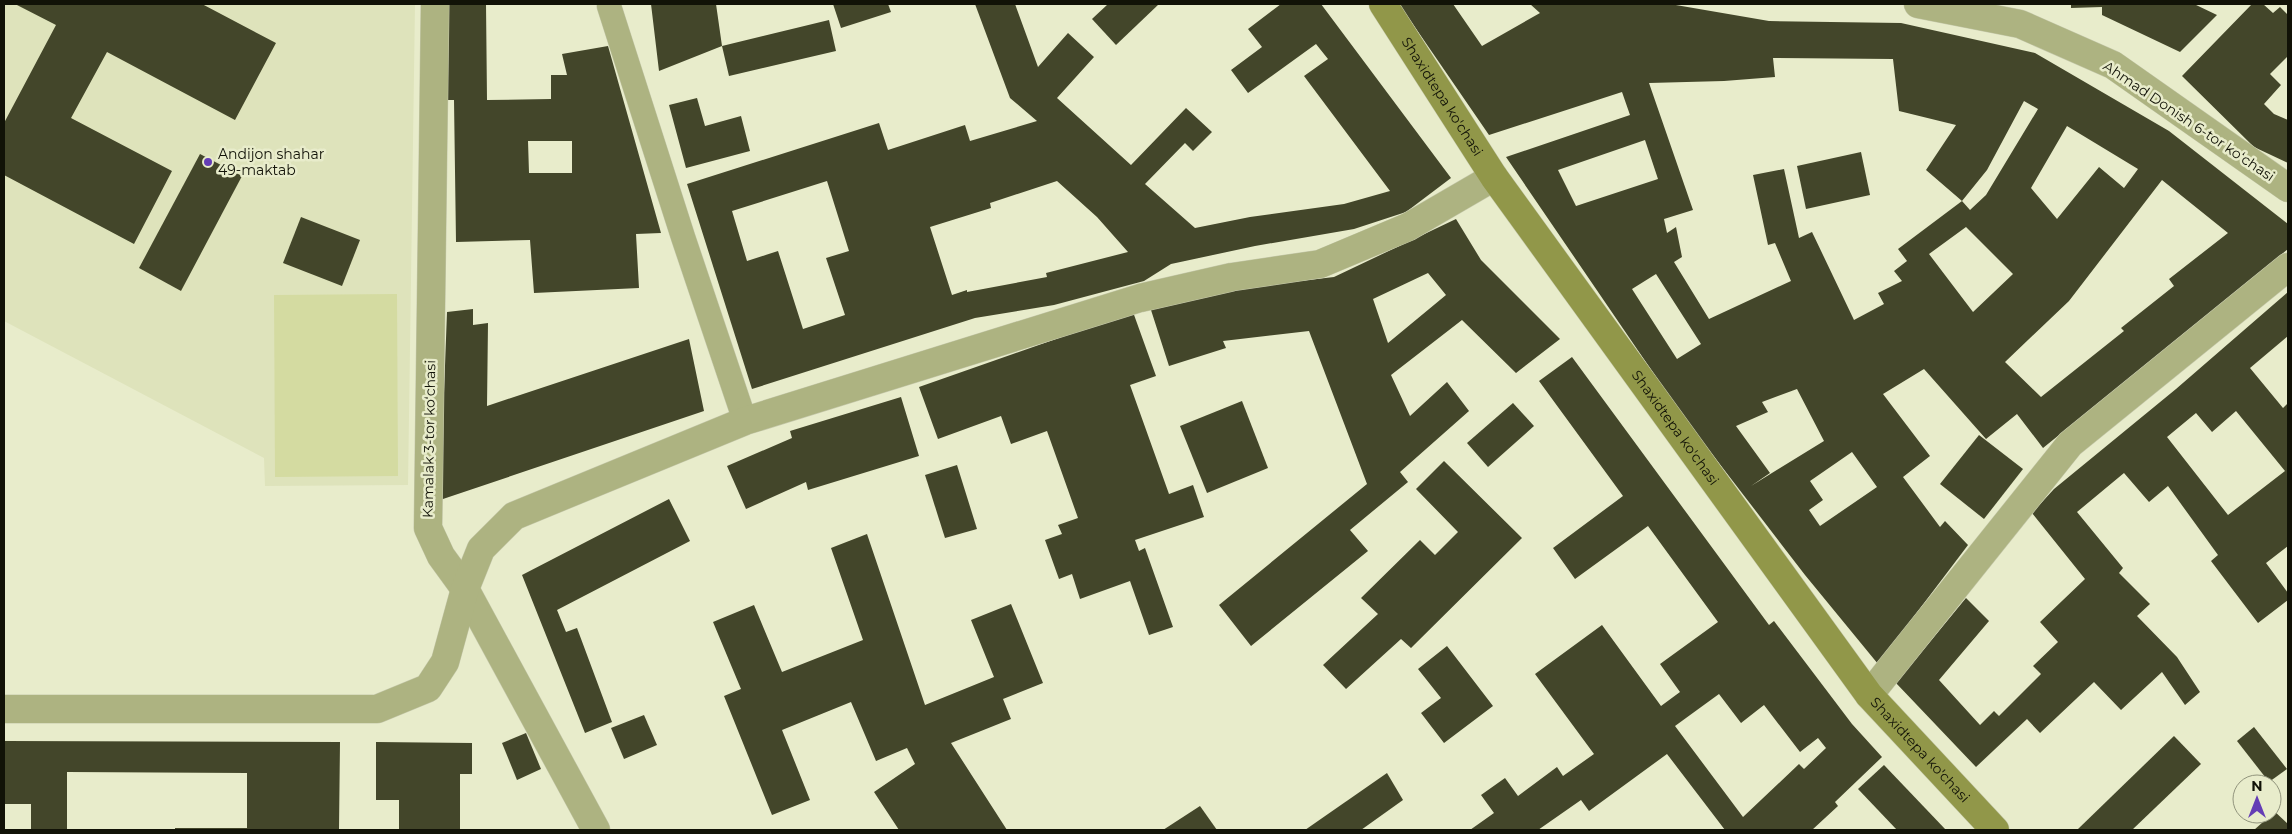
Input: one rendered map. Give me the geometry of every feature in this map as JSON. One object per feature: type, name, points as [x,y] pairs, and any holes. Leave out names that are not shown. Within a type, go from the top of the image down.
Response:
[{"type":"street","name":"Kamalak 3-tor koʻchasi","points":[[435,4],[428,528],[441,556],[465,589],[596,830]]},
{"type":"street","name":"Shaxidtepa ko'chasi","points":[[1383,4],[1494,177],[1869,695],[1995,830]]},
{"type":"street","name":"Ahmad Donish 6-tor koʻchasi","points":[[1918,4],[2020,24],[2113,66],[2288,188]]},
{"type":"street","points":[[4,709],[377,709],[428,688],[445,662],[465,589],[480,549],[514,516],[745,421],[1140,298],[1232,277],[1320,264],[1408,227],[1494,177]]},
{"type":"street","points":[[1869,695],[2070,444],[2288,267]]},
{"type":"lane","points":[[609,6],[686,246],[745,421]]},
{"type":"shaded area","name":"Andijon shahar 49-maktab","points":[[4,4],[415,4],[408,485],[265,486],[264,458],[4,321]]},
{"type":"shaded area","points":[[397,294],[398,476],[275,477],[274,295]]},
{"type":"building","points":[[15,4],[202,4],[276,43],[235,120],[107,52],[71,118],[172,171],[134,244],[4,175],[4,123],[56,25]]},
{"type":"building","points":[[444,4],[486,4],[487,100],[551,99],[551,75],[567,75],[562,54],[608,46],[661,233],[636,234],[639,288],[534,293],[530,240],[456,242],[454,100],[445,100]],"holes":[[[528,141],[572,141],[572,173],[529,173]]]},
{"type":"building","points":[[651,4],[716,4],[722,46],[659,71]]},
{"type":"building","points":[[833,4],[888,4],[891,12],[841,28]]},
{"type":"building","points":[[975,4],[1015,4],[1038,67],[1068,33],[1094,57],[1057,98],[1131,165],[1186,108],[1212,132],[1193,151],[1185,143],[1145,184],[1195,228],[1250,217],[1344,204],[1390,191],[1304,76],[1328,59],[1316,44],[1248,93],[1231,70],[1262,47],[1248,29],[1281,4],[1321,4],[1451,178],[1406,212],[1354,229],[1255,246],[1171,264],[1144,281],[1054,305],[975,318],[752,389],[687,184],[879,123],[888,150],[965,125],[970,141],[1037,121],[1010,98]],"holes":[[[827,181],[849,251],[826,258],[845,315],[803,329],[778,251],[747,261],[732,211]],[[1057,181],[1097,217],[1128,252],[1046,273],[1047,277],[967,292],[967,290],[952,295],[930,227],[991,208],[990,203]]]},
{"type":"building","points":[[1108,4],[1159,4],[1116,45],[1092,19]]},
{"type":"building","points":[[1399,4],[1453,4],[1482,46],[1540,13],[1530,4],[1670,4],[1769,21],[1901,23],[2035,53],[2169,131],[2288,224],[2288,249],[2043,448],[2017,414],[1986,439],[1924,369],[1883,394],[1930,456],[1903,477],[1940,527],[1945,521],[1968,545],[1878,664],[1805,575],[1682,415],[1506,157],[1630,115],[1622,92],[1489,135]],"holes":[[[1773,58],[1893,59],[1899,111],[1956,125],[1926,170],[1962,201],[1898,249],[1907,261],[1894,271],[1902,281],[1878,293],[1884,304],[1854,320],[1812,232],[1799,238],[1784,169],[1753,175],[1768,245],[1775,243],[1791,281],[1709,319],[1674,262],[1682,257],[1676,227],[1667,233],[1664,219],[1693,210],[1649,83],[1724,81],[1775,77]],[[2024,101],[2038,109],[1986,195],[1970,210],[1962,201],[1987,170]],[[2067,126],[2138,169],[2124,188],[2099,167],[2057,219],[2031,188]],[[1645,140],[1658,179],[1576,206],[1558,170]],[[2162,180],[2228,233],[2169,279],[2174,286],[2121,328],[2124,331],[2041,397],[2005,362],[2069,301]],[[1966,227],[2013,274],[1973,312],[1929,254]],[[1656,274],[1701,344],[1677,359],[1632,289]],[[1797,389],[1824,441],[1751,486],[1770,473],[1736,426],[1768,412],[1762,402]],[[1852,452],[1877,487],[1820,526],[1809,510],[1823,500],[1810,481]]]},
{"type":"building","points":[[2071,4],[2194,4],[2217,15],[2180,52],[2102,15],[2102,7],[2071,8]]},
{"type":"building","points":[[2252,4],[2263,4],[2273,13],[2280,7],[2288,15],[2288,56],[2270,74],[2281,85],[2264,104],[2274,114],[2288,120],[2288,163],[2254,147],[2182,76]]},
{"type":"building","points":[[829,20],[836,51],[729,76],[722,46]]},
{"type":"building","points":[[697,98],[705,126],[741,116],[750,151],[686,168],[669,105]]},
{"type":"building","points":[[1861,152],[1870,195],[1806,209],[1797,166]]},
{"type":"building","points":[[200,154],[242,176],[181,291],[139,268]]},
{"type":"building","points":[[301,217],[360,240],[342,286],[283,263]]},
{"type":"building","points":[[1456,219],[1481,260],[1560,339],[1516,373],[1462,320],[1391,375],[1410,416],[1447,382],[1469,411],[1400,472],[1408,482],[1350,530],[1368,551],[1251,646],[1219,605],[1367,484],[1309,331],[1223,341],[1226,348],[1169,366],[1151,310],[1207,292],[1334,277]],"holes":[[[1428,273],[1446,295],[1388,343],[1373,299]]]},
{"type":"building","points":[[2288,292],[2288,336],[2250,368],[2283,408],[2288,403],[2288,546],[2266,563],[2288,593],[2288,600],[2258,623],[2211,561],[2218,555],[2168,486],[2149,502],[2124,473],[2077,512],[2123,568],[2119,573],[2150,604],[2137,616],[2177,657],[2200,692],[2185,705],[2162,672],[2121,710],[2094,682],[2040,733],[2027,719],[1976,767],[1896,683],[1966,598],[1989,621],[1939,680],[1980,725],[1994,711],[1999,716],[2041,674],[2033,666],[2058,642],[2040,622],[2085,579],[2032,513],[2054,489],[2176,389]],"holes":[[[2236,411],[2285,471],[2228,515],[2167,437],[2196,413],[2212,432]]]},
{"type":"building","points":[[473,309],[473,325],[488,323],[487,406],[689,339],[704,411],[440,500],[447,312]]},
{"type":"building","points":[[1133,312],[1156,376],[1130,385],[1169,494],[1193,485],[1204,517],[1135,540],[1139,551],[1145,548],[1173,627],[1149,635],[1130,581],[1080,599],[1072,574],[1059,579],[1045,540],[1062,534],[1058,525],[1078,518],[1047,431],[1011,444],[1001,416],[938,439],[919,387]]},
{"type":"building","points":[[1572,357],[1769,625],[1774,621],[1852,724],[1882,757],[1835,802],[1838,806],[1812,830],[1725,830],[1667,754],[1589,811],[1581,800],[1538,830],[1470,830],[1494,813],[1481,795],[1505,778],[1518,796],[1557,767],[1563,776],[1594,754],[1535,674],[1602,625],[1661,706],[1680,692],[1660,664],[1718,622],[1648,526],[1575,579],[1553,548],[1623,496],[1539,381]],"holes":[[[1719,694],[1741,723],[1764,705],[1800,752],[1818,738],[1826,748],[1804,769],[1799,764],[1743,817],[1675,726]]]},
{"type":"building","points":[[901,397],[919,456],[808,490],[806,482],[746,509],[727,466],[792,438],[790,431]]},
{"type":"building","points":[[1242,401],[1268,468],[1207,493],[1180,426]]},
{"type":"building","points":[[1513,403],[1534,426],[1488,467],[1467,443]]},
{"type":"building","points":[[1979,435],[2023,469],[1984,519],[1940,484]]},
{"type":"building","points":[[1444,461],[1522,538],[1411,648],[1401,639],[1346,689],[1323,665],[1378,614],[1361,598],[1420,540],[1435,555],[1458,532],[1416,489]]},
{"type":"building","points":[[957,465],[977,529],[945,538],[925,475]]},
{"type":"building","points":[[669,499],[690,541],[557,610],[566,632],[577,628],[612,722],[585,733],[522,575]]},
{"type":"building","points":[[867,534],[925,705],[994,677],[971,620],[1011,604],[1043,683],[1003,699],[1011,719],[951,743],[1007,830],[899,830],[874,792],[915,764],[907,748],[876,761],[851,702],[782,730],[810,800],[772,815],[724,696],[741,689],[713,622],[754,605],[782,672],[863,640],[831,548]]},
{"type":"building","points":[[1447,646],[1493,706],[1444,743],[1421,713],[1441,698],[1418,669]]},
{"type":"building","points":[[644,715],[657,745],[624,759],[611,728]]},
{"type":"building","points":[[2254,727],[2287,769],[2280,774],[2263,774],[2237,741]]},
{"type":"building","points":[[526,733],[541,769],[517,780],[502,743]]},
{"type":"building","points":[[2174,736],[2201,764],[2132,830],[2077,830]]},
{"type":"building","points":[[4,741],[340,742],[339,830],[175,830],[175,828],[247,828],[247,773],[67,772],[67,830],[31,830],[31,804],[4,804]]},
{"type":"building","points":[[376,742],[472,743],[472,774],[460,774],[460,830],[399,830],[399,800],[376,800]]},
{"type":"building","points":[[1884,765],[1946,830],[1897,830],[1858,789]]},
{"type":"building","points":[[1387,773],[1403,800],[1361,830],[1305,830]]},
{"type":"building","points":[[1200,806],[1217,830],[1163,830]]},
{"type":"building","points":[[2282,818],[2288,824],[2288,830],[2254,830],[2261,824],[2282,824]]},
{"type":"place","name":"Andijon shahar 49-maktab","points":[[208,162]]}]
